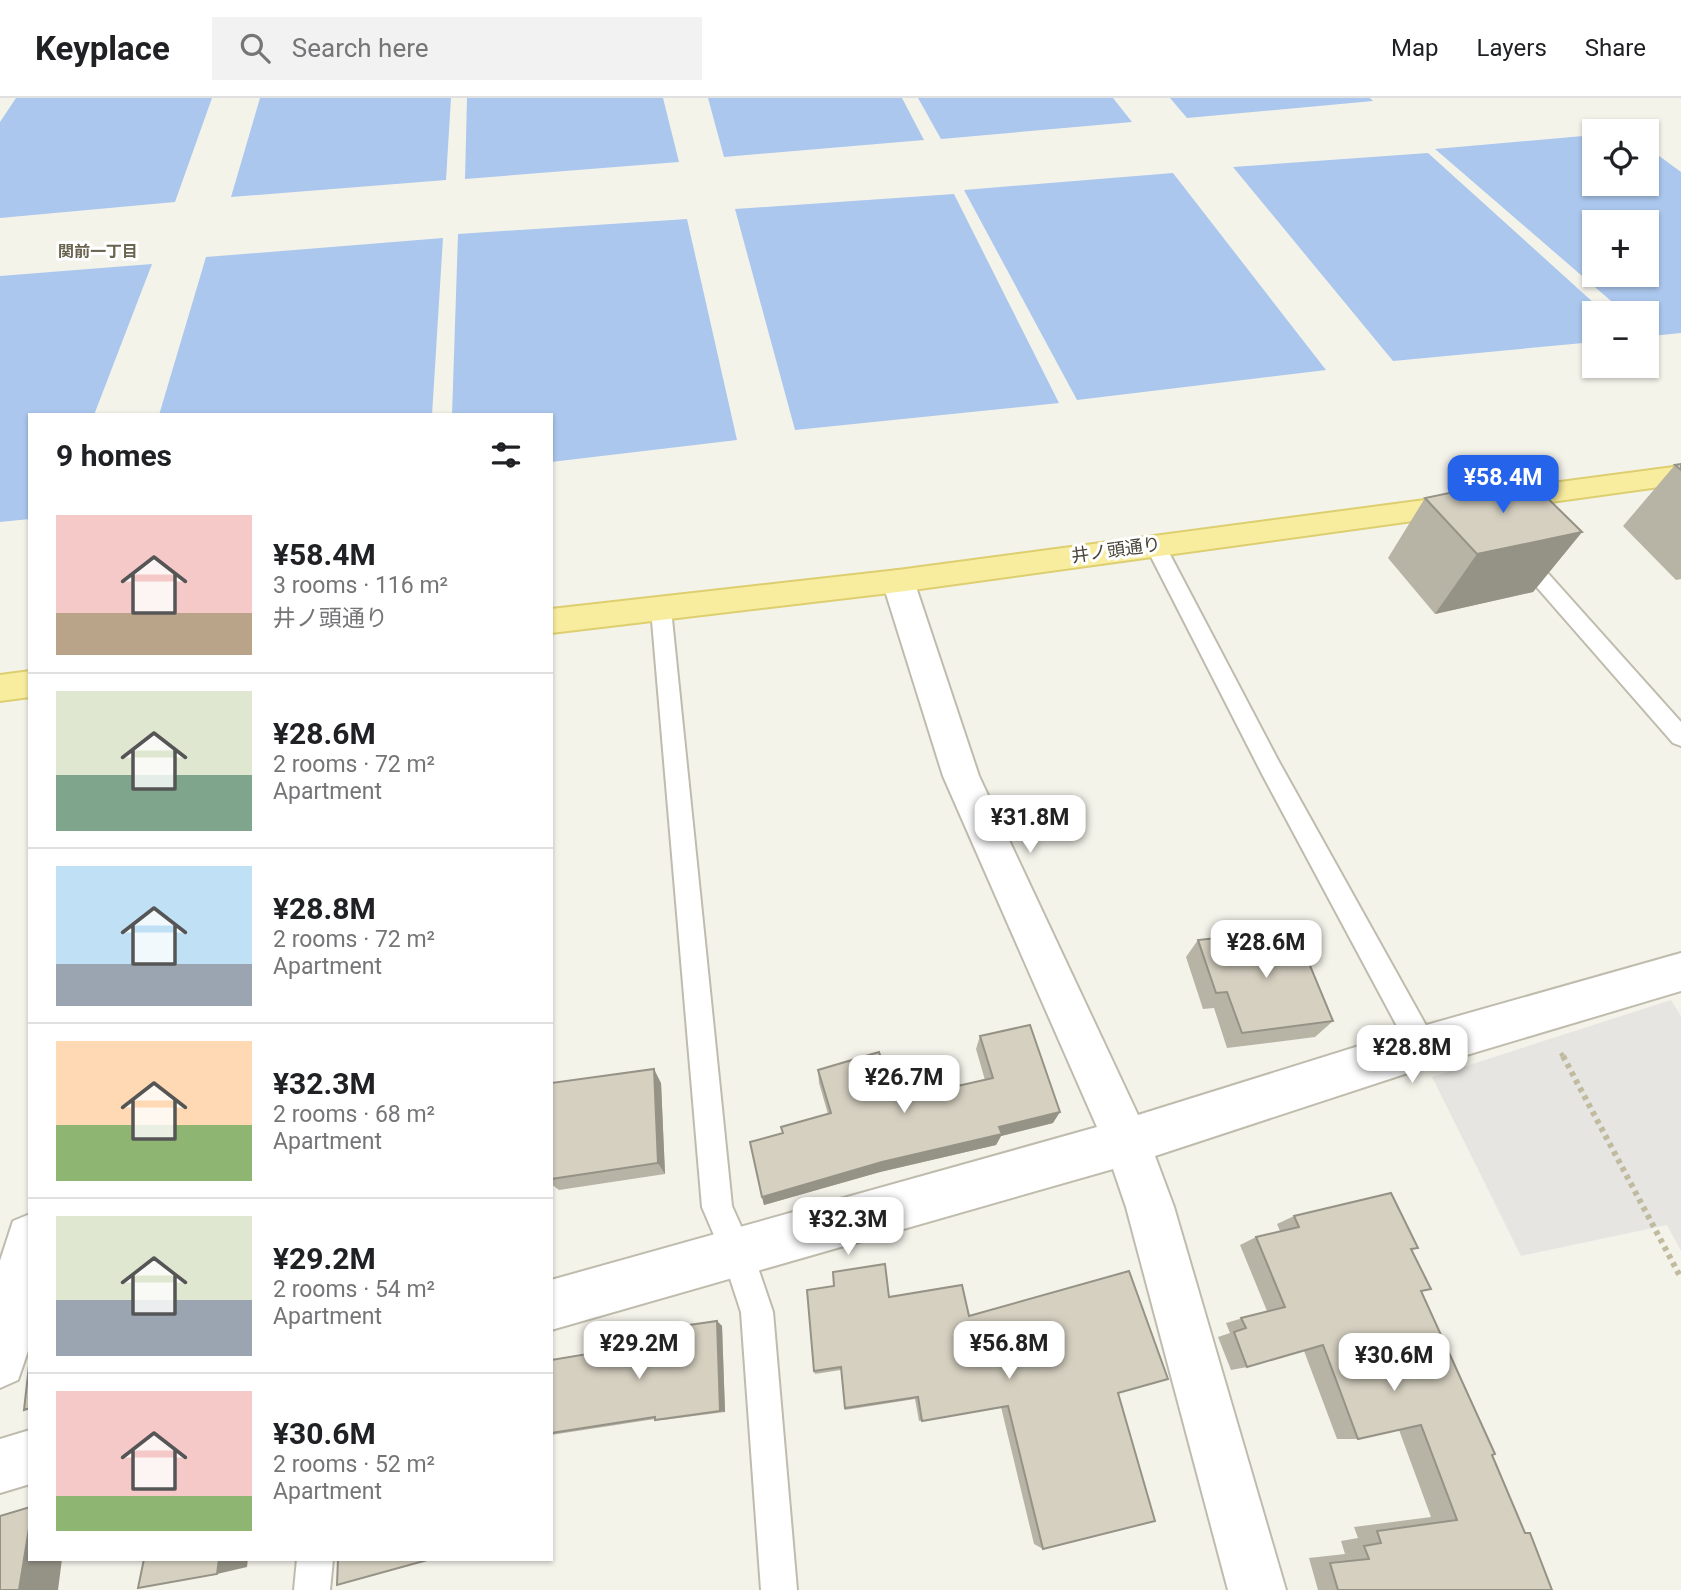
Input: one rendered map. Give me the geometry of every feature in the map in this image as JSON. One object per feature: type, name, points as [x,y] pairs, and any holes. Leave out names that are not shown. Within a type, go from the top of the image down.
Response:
[{"type":"main road","name":"井ノ頭通り","points":[[553,621],[898,580],[1155,545],[1479,510],[1681,475]]},
{"type":"main road","points":[[0,688],[28,684]]},
{"type":"street","points":[[898,580],[961,776],[1127,1142],[1150,1207],[1257,1590]]},
{"type":"street","points":[[553,1304],[1127,1142],[1423,1047],[1681,972]]},
{"type":"street","points":[[0,1362],[28,1246]]},
{"type":"street","points":[[0,1466],[28,1458]]},
{"type":"lane","points":[[1503,536],[1681,737]]},
{"type":"lane","points":[[1155,545],[1270,767],[1423,1047]]},
{"type":"lane","points":[[661,608],[717,1207],[737,1253],[757,1312],[779,1590]]},
{"type":"lane","points":[[312,1590],[315,1561]]},
{"type":"path","points":[[1540,1013],[1681,1278]]},
{"type":"shaded area","points":[[1671,1000],[1681,1016],[1681,1251],[1667,1225],[1521,1256],[1432,1077]]},
{"type":"water","points":[[16,98],[212,98],[175,202],[0,218],[0,122]]},
{"type":"water","points":[[260,98],[451,98],[446,180],[231,197]]},
{"type":"water","points":[[467,98],[663,98],[679,162],[465,179]]},
{"type":"water","points":[[708,98],[902,98],[924,140],[724,157]]},
{"type":"water","points":[[918,98],[1113,98],[1132,122],[941,139]]},
{"type":"water","points":[[1170,98],[1370,98],[1373,101],[1187,118]]},
{"type":"water","points":[[1582,136],[1582,196],[1659,196],[1659,156],[1681,172],[1681,333],[1659,335],[1659,301],[1611,301],[1595,287],[1659,287],[1659,210],[1582,210],[1582,276],[1435,149]]},
{"type":"water","points":[[1428,153],[1592,301],[1582,301],[1582,343],[1393,361],[1233,167]]},
{"type":"water","points":[[1173,173],[1326,370],[1077,400],[964,190]]},
{"type":"water","points":[[954,194],[1059,403],[795,430],[735,209]]},
{"type":"water","points":[[687,219],[737,440],[553,462],[553,413],[452,413],[458,234]]},
{"type":"water","points":[[443,238],[432,413],[160,413],[206,257]]},
{"type":"water","points":[[152,264],[95,413],[28,413],[28,519],[0,522],[0,276]]},
{"type":"building","points":[[1526,477],[1582,532],[1477,554],[1425,498]]},
{"type":"building","points":[[1287,930],[1291,940],[1299,939],[1333,1021],[1242,1033],[1227,992],[1216,993],[1198,940]]},
{"type":"building","points":[[1030,1025],[1060,1112],[999,1127],[1002,1134],[882,1162],[762,1197],[750,1142],[783,1133],[781,1127],[831,1113],[818,1070],[879,1052],[895,1100],[993,1078],[980,1036]]},
{"type":"building","points":[[654,1069],[658,1163],[553,1179],[553,1083]]},
{"type":"building","points":[[1391,1193],[1418,1248],[1411,1249],[1431,1289],[1421,1291],[1495,1454],[1492,1455],[1525,1533],[1530,1533],[1552,1590],[1338,1590],[1330,1563],[1369,1559],[1364,1546],[1381,1543],[1377,1531],[1457,1520],[1421,1425],[1358,1439],[1323,1345],[1247,1367],[1234,1332],[1246,1328],[1241,1318],[1285,1307],[1256,1237],[1299,1227],[1294,1216]]},
{"type":"building","points":[[885,1264],[889,1297],[962,1285],[969,1316],[1129,1271],[1168,1379],[1118,1393],[1155,1521],[1043,1549],[1008,1406],[922,1421],[918,1397],[845,1408],[841,1367],[814,1371],[807,1290],[834,1286],[833,1272]]},
{"type":"building","points":[[717,1321],[720,1411],[655,1420],[655,1417],[553,1433],[553,1360],[654,1343],[654,1330]]},
{"type":"building","points":[[28,1375],[28,1409],[24,1410]]},
{"type":"building","points":[[28,1508],[28,1534],[19,1590],[0,1590],[0,1516]]},
{"type":"building","points":[[144,1561],[219,1561],[217,1574],[138,1588]]},
{"type":"building","points":[[338,1561],[424,1561],[337,1585]]},
{"type":"district","name":"関前一丁目","points":[[98,251]]}]
